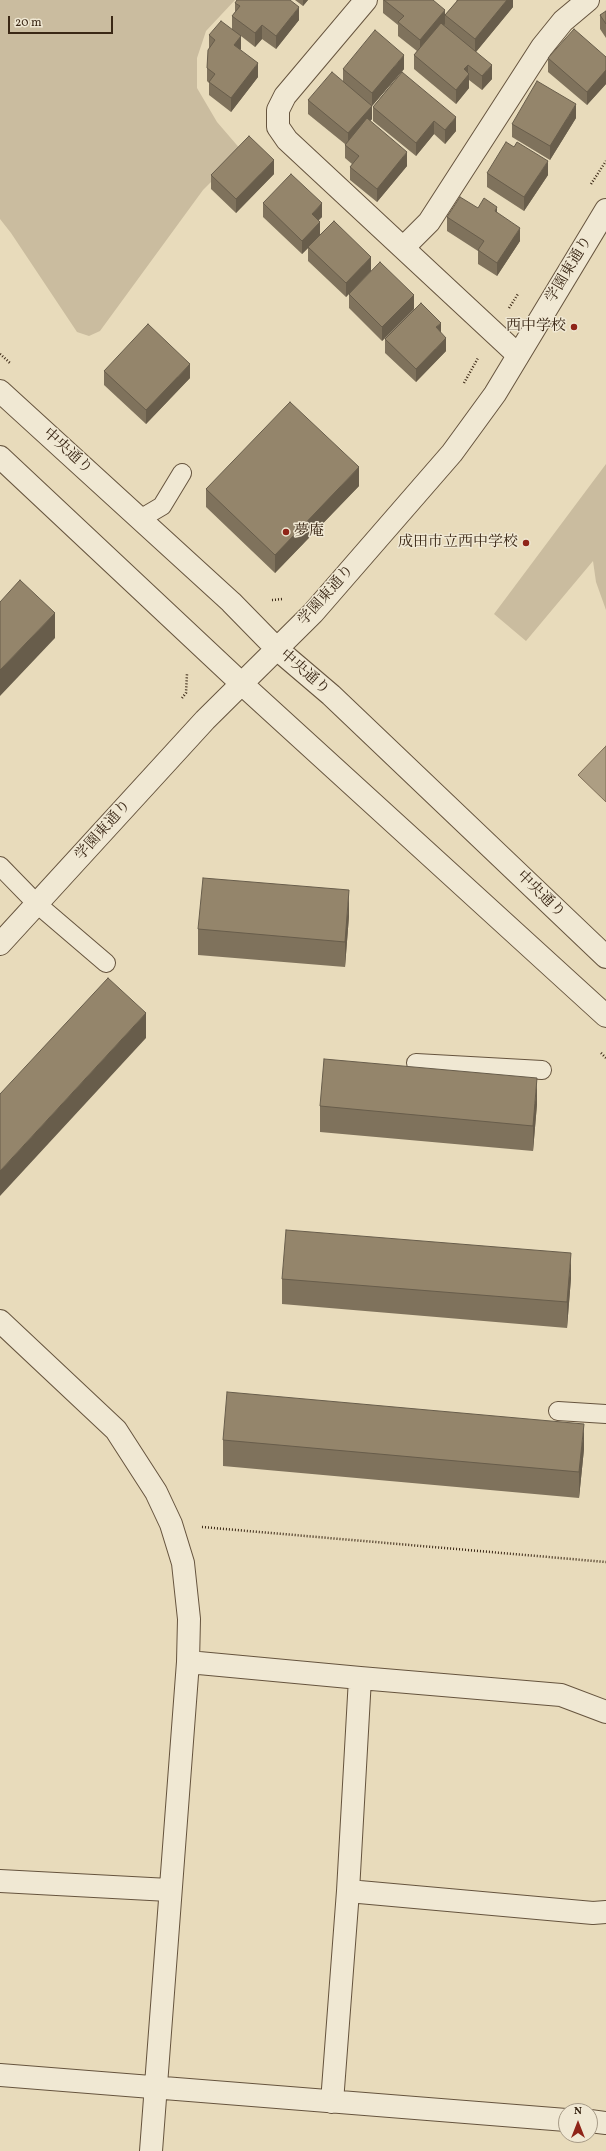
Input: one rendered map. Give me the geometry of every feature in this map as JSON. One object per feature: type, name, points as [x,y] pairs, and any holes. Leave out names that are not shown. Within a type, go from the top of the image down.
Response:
[{"type":"street","points":[[366,0],[285,96],[278,110],[278,127],[287,140],[404,247],[518,355]]},
{"type":"street","points":[[404,247],[429,222],[542,47],[563,21],[588,0]]},
{"type":"street","name":"学園東通り","points":[[0,944],[205,720],[314,613],[452,453],[495,394],[606,210]]},
{"type":"street","name":"中央通り","points":[[0,391],[230,602],[276,649],[331,695],[606,957]]},
{"type":"street","points":[[0,457],[242,684],[606,1016]]},
{"type":"street","points":[[0,1321],[116,1430],[156,1492],[171,1524],[183,1563],[189,1619],[188,1662],[154,2088],[151,2151]]},
{"type":"street","points":[[188,1662],[562,1695],[606,1712]]},
{"type":"street","points":[[332,2102],[348,1891],[360,1678]]},
{"type":"street","points":[[0,1881],[169,1890]]},
{"type":"street","points":[[348,1891],[593,1913],[606,1912]]},
{"type":"street","points":[[0,2075],[558,2119]]},
{"type":"lane","points":[[140,519],[162,506],[182,473]]},
{"type":"lane","points":[[0,866],[37,904],[106,963]]},
{"type":"lane","points":[[416,1063],[542,1070]]},
{"type":"lane","points":[[558,1411],[606,1414]]},
{"type":"path","points":[[589,188],[606,161]]},
{"type":"path","points":[[463,384],[493,332],[519,292]]},
{"type":"path","points":[[0,354],[12,365]]},
{"type":"path","points":[[265,597],[272,600],[287,599]]},
{"type":"path","points":[[181,699],[186,694],[187,671]]},
{"type":"path","points":[[601,1053],[606,1058]]},
{"type":"path","points":[[171,1524],[606,1562]]},
{"type":"shaded area","points":[[0,0],[235,0],[206,31],[197,58],[197,88],[217,122],[242,151],[203,190],[100,331],[89,336],[77,332],[11,233],[0,219]]},
{"type":"shaded area","points":[[606,464],[606,610],[596,582],[593,561],[526,641],[494,614]]},
{"type":"shaded area","points":[[606,746],[606,802],[578,775]]},
{"type":"building","points":[[237,0],[290,0],[299,7],[276,36],[262,25],[255,33],[232,16],[240,6],[235,3]]},
{"type":"building","points":[[384,0],[433,0],[445,10],[420,40],[398,22],[404,16]]},
{"type":"building","points":[[458,0],[507,0],[475,39],[445,15]]},
{"type":"building","points":[[606,11],[606,24],[600,15]]},
{"type":"building","points":[[221,21],[241,36],[234,45],[258,63],[231,98],[209,82],[215,74],[207,68],[208,50],[215,40],[209,35]]},
{"type":"building","points":[[441,23],[492,65],[482,76],[468,65],[464,69],[469,74],[456,90],[414,55]]},
{"type":"building","points":[[574,29],[606,57],[606,70],[587,92],[548,58]]},
{"type":"building","points":[[375,30],[404,55],[372,93],[343,69]]},
{"type":"building","points":[[332,72],[372,106],[348,133],[308,100]]},
{"type":"building","points":[[402,72],[456,117],[445,130],[434,121],[416,143],[373,107]]},
{"type":"building","points":[[537,81],[576,104],[550,146],[512,124]]},
{"type":"building","points":[[367,118],[407,152],[377,189],[350,167],[359,156],[345,145]]},
{"type":"building","points":[[249,136],[274,160],[236,199],[211,175]]},
{"type":"building","points":[[506,142],[514,147],[517,142],[548,161],[524,197],[487,173]]},
{"type":"building","points":[[291,174],[322,203],[312,214],[320,222],[302,241],[263,203]]},
{"type":"building","points":[[460,197],[478,208],[484,198],[497,207],[495,211],[520,228],[497,263],[478,250],[484,241],[447,217]]},
{"type":"building","points":[[334,221],[371,257],[346,283],[308,247]]},
{"type":"building","points":[[380,262],[414,295],[382,327],[349,294]]},
{"type":"building","points":[[421,303],[441,323],[436,327],[446,338],[416,369],[385,339]]},
{"type":"building","points":[[148,324],[190,364],[146,410],[104,371]]},
{"type":"building","points":[[290,402],[359,467],[275,555],[206,489]]},
{"type":"building","points":[[20,580],[55,613],[0,670],[0,602]]},
{"type":"building","points":[[203,878],[349,890],[345,942],[198,929]]},
{"type":"building","points":[[108,978],[146,1013],[0,1171],[0,1094]]},
{"type":"building","points":[[324,1059],[537,1078],[533,1126],[320,1106]]},
{"type":"building","points":[[286,1230],[571,1253],[567,1302],[282,1279]]},
{"type":"building","points":[[227,1392],[584,1424],[579,1472],[223,1440]]},
{"type":"place","name":"西中学校","points":[[574,327]]},
{"type":"place","name":"夢庵","points":[[286,532]]},
{"type":"place","name":"成田市立西中学校","points":[[526,543]]}]
